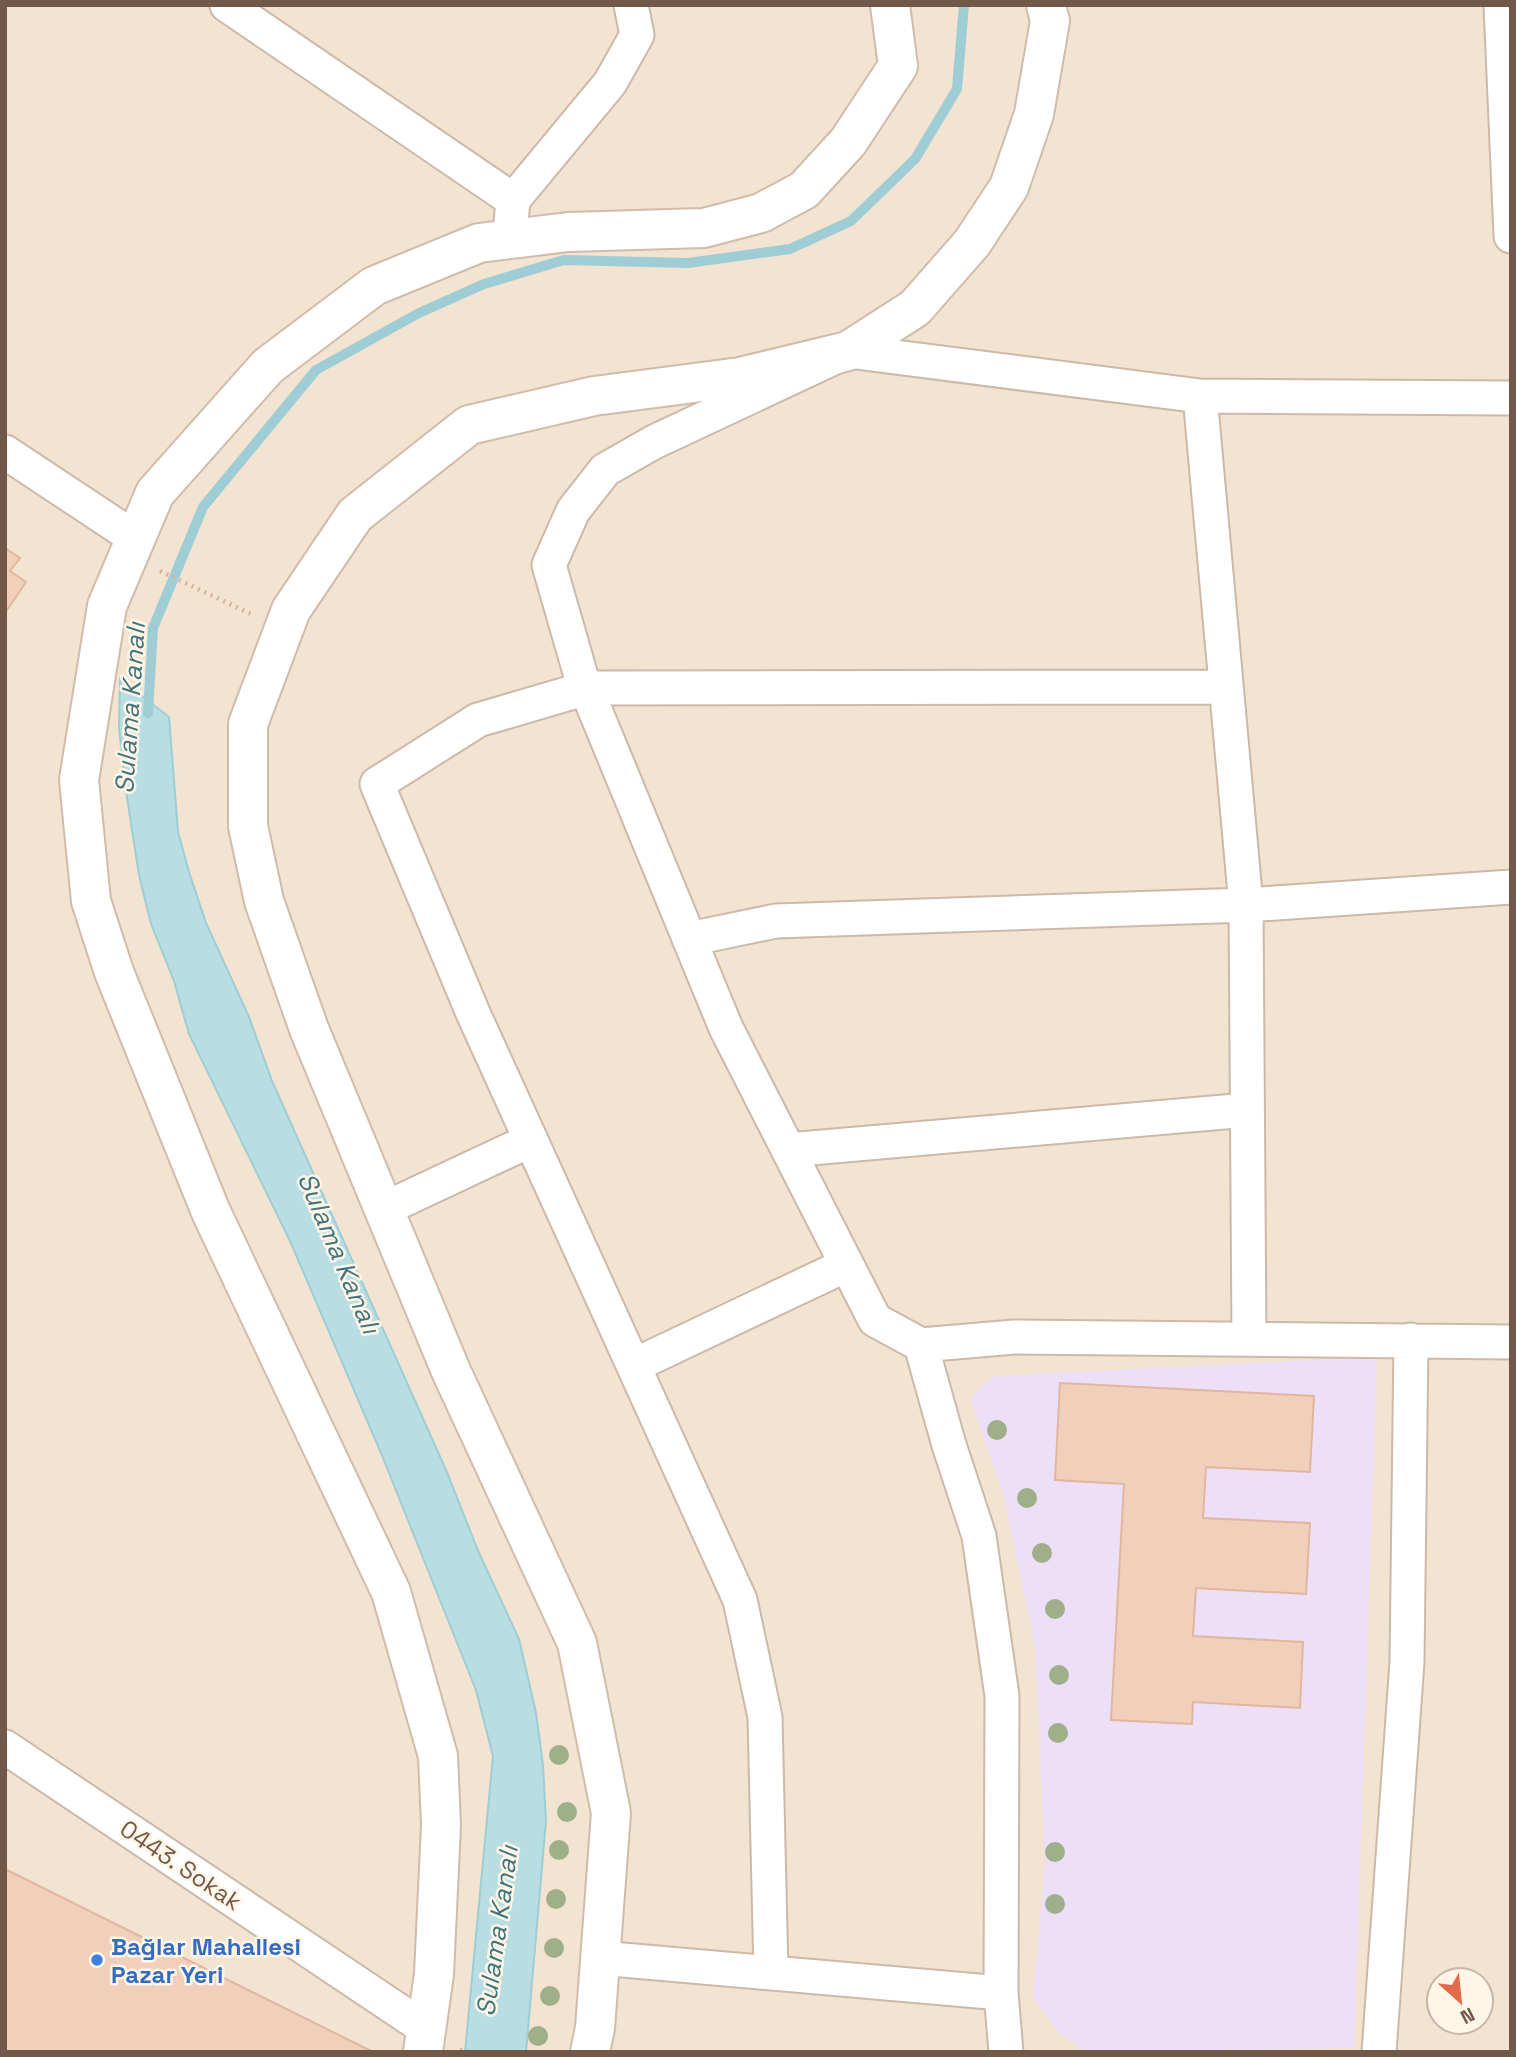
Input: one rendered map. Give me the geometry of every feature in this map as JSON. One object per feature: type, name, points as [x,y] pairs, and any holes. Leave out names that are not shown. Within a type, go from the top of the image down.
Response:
[{"type":"street","points":[[227,5],[513,200]]},
{"type":"street","points":[[510,239],[513,200],[610,83],[637,35],[631,5]]},
{"type":"street","points":[[435,2044],[434,1974],[441,1825],[438,1756],[391,1592],[211,1212],[114,972],[91,901],[79,780],[107,606],[155,493],[268,366],[374,286],[479,243],[568,232],[704,228],[761,213],[804,190],[848,142],[898,66],[890,5]]},
{"type":"street","points":[[1046,5],[1050,21],[1034,114],[1009,187],[972,243],[915,308],[848,351],[654,442],[605,470],[573,511],[549,565],[581,676],[726,1028],[874,1321],[921,1345],[1014,1337],[1511,1342]]},
{"type":"street","points":[[1501,5],[1511,236]]},
{"type":"street","points":[[590,2052],[595,2028],[611,1813],[577,1643],[451,1371],[309,1029],[264,901],[248,826],[248,724],[291,610],[355,515],[469,425],[594,396],[740,377],[848,351],[1200,396],[1511,398]]},
{"type":"street","points":[[1200,396],[1246,905],[1249,1339]]},
{"type":"street","points":[[5,452],[135,538]]},
{"type":"street","points":[[771,1973],[765,1717],[740,1600],[473,1013],[377,784],[478,720],[587,688],[1226,687]]},
{"type":"street","points":[[689,939],[776,921],[1246,905],[1511,887]]},
{"type":"street","points":[[788,1150],[1247,1110]]},
{"type":"street","points":[[384,1209],[531,1140]]},
{"type":"street","points":[[635,1365],[846,1265]]},
{"type":"street","points":[[1379,2052],[1407,1662],[1411,1340]]},
{"type":"street","points":[[921,1345],[949,1445],[979,1536],[1002,1696],[1000,1993],[1006,2052]]},
{"type":"street","name":"0443. Sokak","points":[[5,1747],[435,2044]]},
{"type":"street","points":[[600,1958],[1000,1993]]},
{"type":"path","points":[[156,569],[284,629]]},
{"type":"path","points":[[435,2044],[472,2052]]},
{"type":"shaded area","points":[[5,5],[1511,5],[1511,2052],[5,2052]]},
{"type":"shaded area","points":[[1377,1357],[1354,2048],[1086,2052],[1059,2033],[1033,1997],[1045,1864],[1035,1646],[1004,1497],[970,1398],[993,1376]]},
{"type":"water","points":[[120,679],[169,717],[178,832],[206,923],[249,1017],[272,1081],[519,1639],[536,1713],[543,1765],[546,1821],[526,2052],[465,2052],[493,1756],[476,1690],[381,1453],[290,1241],[189,1034],[174,981],[151,924],[139,875],[119,728]]},
{"type":"building","points":[[5,548],[20,558],[10,571],[26,582],[5,613]]},
{"type":"building","points":[[1060,1383],[1314,1396],[1310,1472],[1206,1467],[1203,1518],[1310,1523],[1306,1594],[1196,1588],[1193,1636],[1303,1642],[1300,1708],[1193,1702],[1192,1724],[1111,1720],[1124,1484],[1055,1480]]},
{"type":"building","name":"Bağlar Mahallesi Pazar Yeri","points":[[5,1869],[373,2052],[5,2052]]},
{"type":"waterway","name":"Sulama Kanalı","points":[[148,713],[153,628],[203,507],[316,370],[419,313],[484,284],[564,260],[688,263],[790,249],[851,221],[915,159],[957,89],[964,5]]},
{"type":"place","name":"Bağlar Mahallesi Pazar Yeri","points":[[97,1960]]}]
